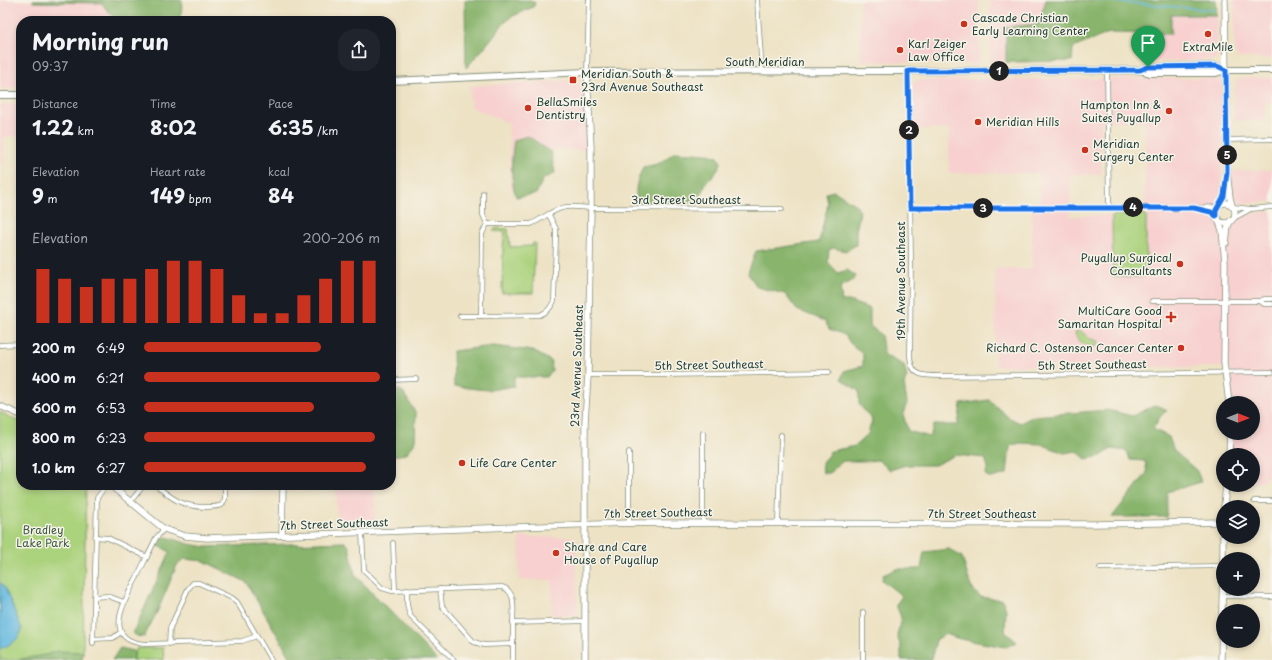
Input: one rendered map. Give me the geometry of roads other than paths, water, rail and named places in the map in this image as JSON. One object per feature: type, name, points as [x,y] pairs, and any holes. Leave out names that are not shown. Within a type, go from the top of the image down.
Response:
[{"type":"main road","name":"South Meridian","points":[[396,81],[587,72],[1140,70],[1150,74],[1216,73],[1226,70],[1272,70]]},
{"type":"main road","points":[[0,96],[16,95]]},
{"type":"street","points":[[587,72],[589,0]]},
{"type":"street","points":[[758,0],[762,72]]},
{"type":"street","points":[[1225,0],[1227,172],[1230,198],[1235,211],[1227,231],[1225,262],[1224,363],[1228,396]]},
{"type":"street","name":"19th Avenue Southeast","points":[[908,71],[910,356],[912,368],[914,370]]},
{"type":"street","points":[[1107,71],[1109,207]]},
{"type":"street","name":"23rd Avenue Southeast","points":[[584,660],[585,422],[588,375],[591,208],[591,148],[587,72]]},
{"type":"street","points":[[1226,140],[1272,139]]},
{"type":"street","points":[[1225,262],[1222,230],[1215,213],[1225,191],[1227,172]]},
{"type":"street","points":[[481,316],[482,234],[486,224],[483,215],[483,193]]},
{"type":"street","points":[[910,208],[1194,208],[1218,206],[1226,203],[1233,206],[1251,209],[1272,207]]},
{"type":"street","name":"3rd Street Southeast","points":[[486,224],[531,224],[562,208],[782,209]]},
{"type":"street","points":[[1194,208],[1211,212],[1223,222],[1233,219],[1251,209]]},
{"type":"street","points":[[460,316],[540,315],[550,308],[554,302],[556,229],[549,214]]},
{"type":"street","points":[[1152,301],[1224,302],[1260,301],[1264,299],[1272,299]]},
{"type":"street","points":[[1260,301],[1264,304],[1272,304]]},
{"type":"street","points":[[0,345],[16,344]]},
{"type":"street","name":"5th Street Southeast","points":[[914,370],[917,373],[924,375],[940,376],[1272,372]]},
{"type":"street","name":"5th Street Southeast","points":[[588,375],[829,372]]},
{"type":"street","points":[[396,380],[416,380]]},
{"type":"street","points":[[0,406],[16,412]]},
{"type":"street","points":[[703,433],[703,522]]},
{"type":"street","points":[[778,523],[781,435]]},
{"type":"street","points":[[629,452],[629,523]]},
{"type":"street","points":[[103,490],[97,498],[93,641],[113,638],[122,634]]},
{"type":"street","name":"7th Street Southeast","points":[[116,490],[164,529],[185,536],[200,538],[629,523],[1101,524],[1216,521]]},
{"type":"street","points":[[130,502],[140,490]]},
{"type":"street","points":[[161,490],[173,499],[186,505],[198,507],[217,506],[223,504],[225,499],[225,490]]},
{"type":"street","points":[[282,535],[283,490]]},
{"type":"street","points":[[1260,502],[1272,501]]},
{"type":"street","points":[[164,529],[156,538],[121,608],[119,619],[122,634],[136,643],[169,644],[242,641],[257,636]]},
{"type":"street","points":[[362,533],[364,570],[382,588],[392,591],[502,587],[508,589],[512,595],[513,660]]},
{"type":"street","points":[[96,537],[108,538],[147,557]]},
{"type":"street","points":[[393,543],[395,590]]},
{"type":"street","points":[[1100,568],[1216,566]]},
{"type":"street","points":[[169,644],[169,633],[172,624],[188,589],[194,584],[203,584],[234,600],[240,605],[271,660]]},
{"type":"street","points":[[440,589],[442,606],[474,642],[484,645],[513,644]]},
{"type":"street","points":[[407,590],[407,605],[411,617],[454,660]]},
{"type":"street","points":[[94,597],[108,596],[124,602]]},
{"type":"street","points":[[1221,660],[1223,596],[1272,597]]},
{"type":"street","points":[[863,612],[863,660]]},
{"type":"street","points":[[513,623],[585,622]]},
{"type":"water","points":[[0,582],[5,588],[22,629],[17,639],[0,649]]},
{"type":"waterway","points":[[1096,0],[1214,10]]},
{"type":"place","name":"Cascade Christian Early Learning Center","points":[[964,24]]},
{"type":"place","name":"ExtraMile","points":[[1208,34]]},
{"type":"place","name":"Karl Zeiger Law Office","points":[[900,50]]},
{"type":"place","name":"Meridian South & 23rd Avenue Southeast","points":[[573,80]]},
{"type":"place","name":"BellaSmiles Dentistry","points":[[528,108]]},
{"type":"place","name":"Hampton Inn & Suites Puyallup","points":[[1169,111]]},
{"type":"place","name":"Meridian Hills","points":[[978,122]]},
{"type":"place","name":"Meridian Surgery Center","points":[[1085,150]]},
{"type":"place","name":"Puyallup Surgical Consultants","points":[[1180,264]]},
{"type":"place","name":"MultiCare Good Samaritan Hospital","points":[[1171,317]]},
{"type":"place","name":"Richard C. Ostenson Cancer Center","points":[[1181,348]]},
{"type":"place","name":"Life Care Center","points":[[462,463]]},
{"type":"place","name":"Share and Care House of Puyallup","points":[[556,553]]},
{"type":"park label","name":"Bradley Lake Park","points":[[43,536]]}]
